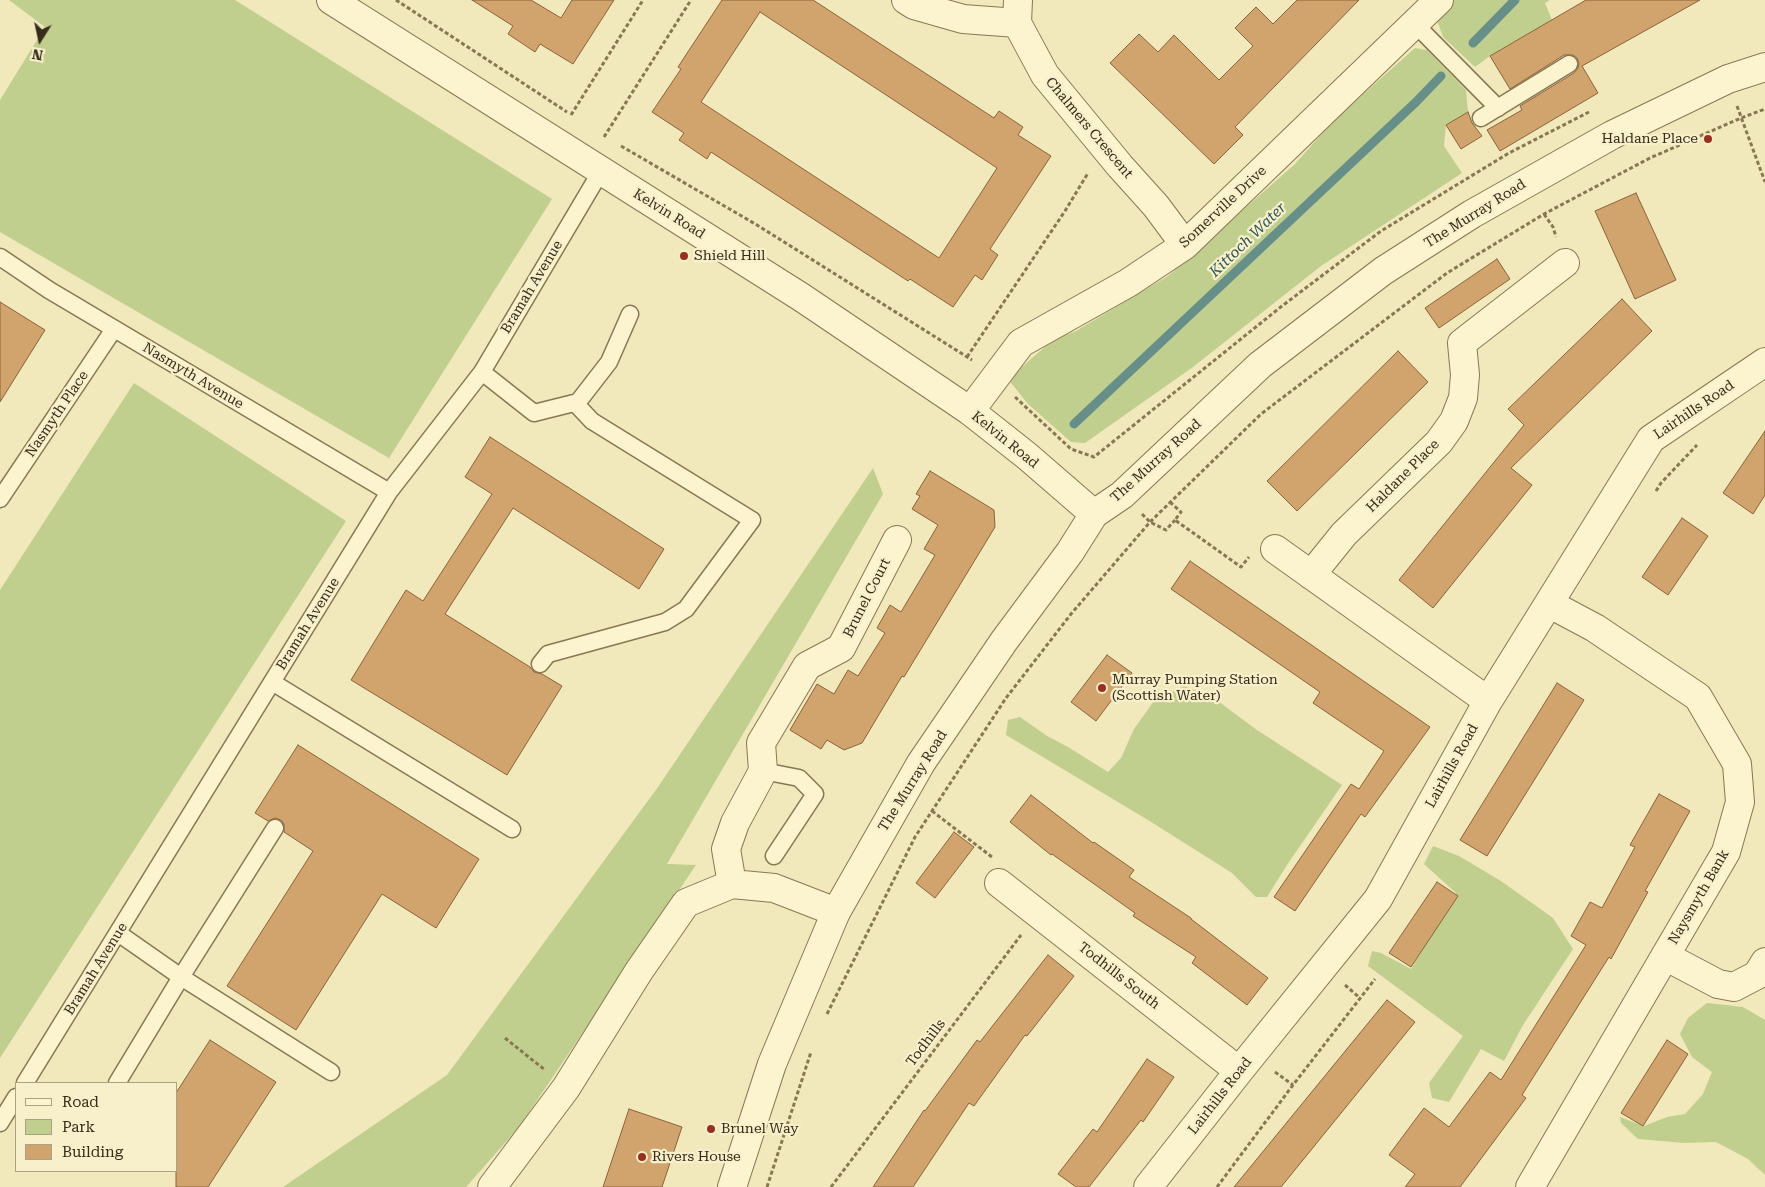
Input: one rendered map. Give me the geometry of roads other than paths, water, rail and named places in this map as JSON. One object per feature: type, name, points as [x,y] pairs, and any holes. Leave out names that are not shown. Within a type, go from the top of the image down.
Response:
[{"type":"street","name":"Kelvin Road","points":[[331,0],[508,110],[801,297],[970,411],[1094,514]]},
{"type":"street","points":[[906,0],[914,5],[963,19],[1018,12]]},
{"type":"street","name":"Somerville Drive","points":[[970,411],[1021,343],[1128,283],[1186,244],[1439,0]]},
{"type":"street","name":"Chalmers Crescent","points":[[1018,12],[1045,75],[1186,244]]},
{"type":"street","name":"The Murray Road","points":[[732,1187],[772,1064],[836,912],[922,763],[1004,641],[1070,552],[1094,514],[1122,495],[1260,365],[1383,271],[1472,214],[1612,135],[1728,79],[1765,67]]},
{"type":"street","name":"Haldane Place","points":[[1311,575],[1344,534],[1438,442],[1454,421],[1463,398],[1465,375],[1462,343],[1565,263]]},
{"type":"street","name":"Lairhills Road","points":[[1148,1187],[1378,899],[1488,701],[1651,439],[1765,362]]},
{"type":"street","name":"Brunel Court","points":[[763,772],[761,744],[807,666],[841,648],[897,540]]},
{"type":"street","points":[[1275,549],[1488,701]]},
{"type":"street","name":"Naysmyth Bank","points":[[1530,1187],[1726,852],[1740,802],[1737,764],[1698,697],[1595,628],[1550,604]]},
{"type":"street","points":[[732,884],[726,849],[734,822],[763,772]]},
{"type":"street","name":"Todhills South","points":[[999,883],[1240,1071]]},
{"type":"street","points":[[492,1187],[566,1088],[639,971],[686,903],[732,884],[774,888],[836,912]]},
{"type":"street","points":[[1665,956],[1718,984],[1734,987],[1758,975],[1765,962]]},
{"type":"lane","points":[[1415,24],[1498,108]]},
{"type":"lane","points":[[1481,118],[1569,64]]},
{"type":"lane","name":"Bramah Avenue","points":[[26,1082],[389,492],[482,372],[601,171]]},
{"type":"lane","name":"Nasmyth Avenue","points":[[0,257],[48,290],[114,330],[389,492]]},
{"type":"lane","points":[[482,372],[534,412],[578,402],[610,362],[630,314]]},
{"type":"lane","name":"Nasmyth Place","points":[[0,499],[114,330]]},
{"type":"lane","points":[[540,664],[548,654],[666,622],[686,609],[752,520],[592,421],[575,403]]},
{"type":"lane","points":[[272,682],[512,829]]},
{"type":"lane","points":[[763,772],[799,778],[815,794],[774,856]]},
{"type":"lane","points":[[118,1082],[275,828]]},
{"type":"lane","points":[[118,933],[181,977],[331,1072]]},
{"type":"lane","points":[[0,1123],[15,1099]]},
{"type":"waterway","name":"Kittoch Water","points":[[1473,43],[1515,0]]},
{"type":"waterway","name":"Kittoch Water","points":[[1074,424],[1416,102],[1441,76]]},
{"type":"place","name":"Haldane Place","points":[[1708,139]]},
{"type":"place","name":"Shield Hill","points":[[684,256]]},
{"type":"place","name":"Murray Pumping Station (Scottish Water)","points":[[1102,688]]},
{"type":"place","name":"Brunel Way","points":[[711,1129]]},
{"type":"place","name":"Rivers House","points":[[642,1157]]}]
